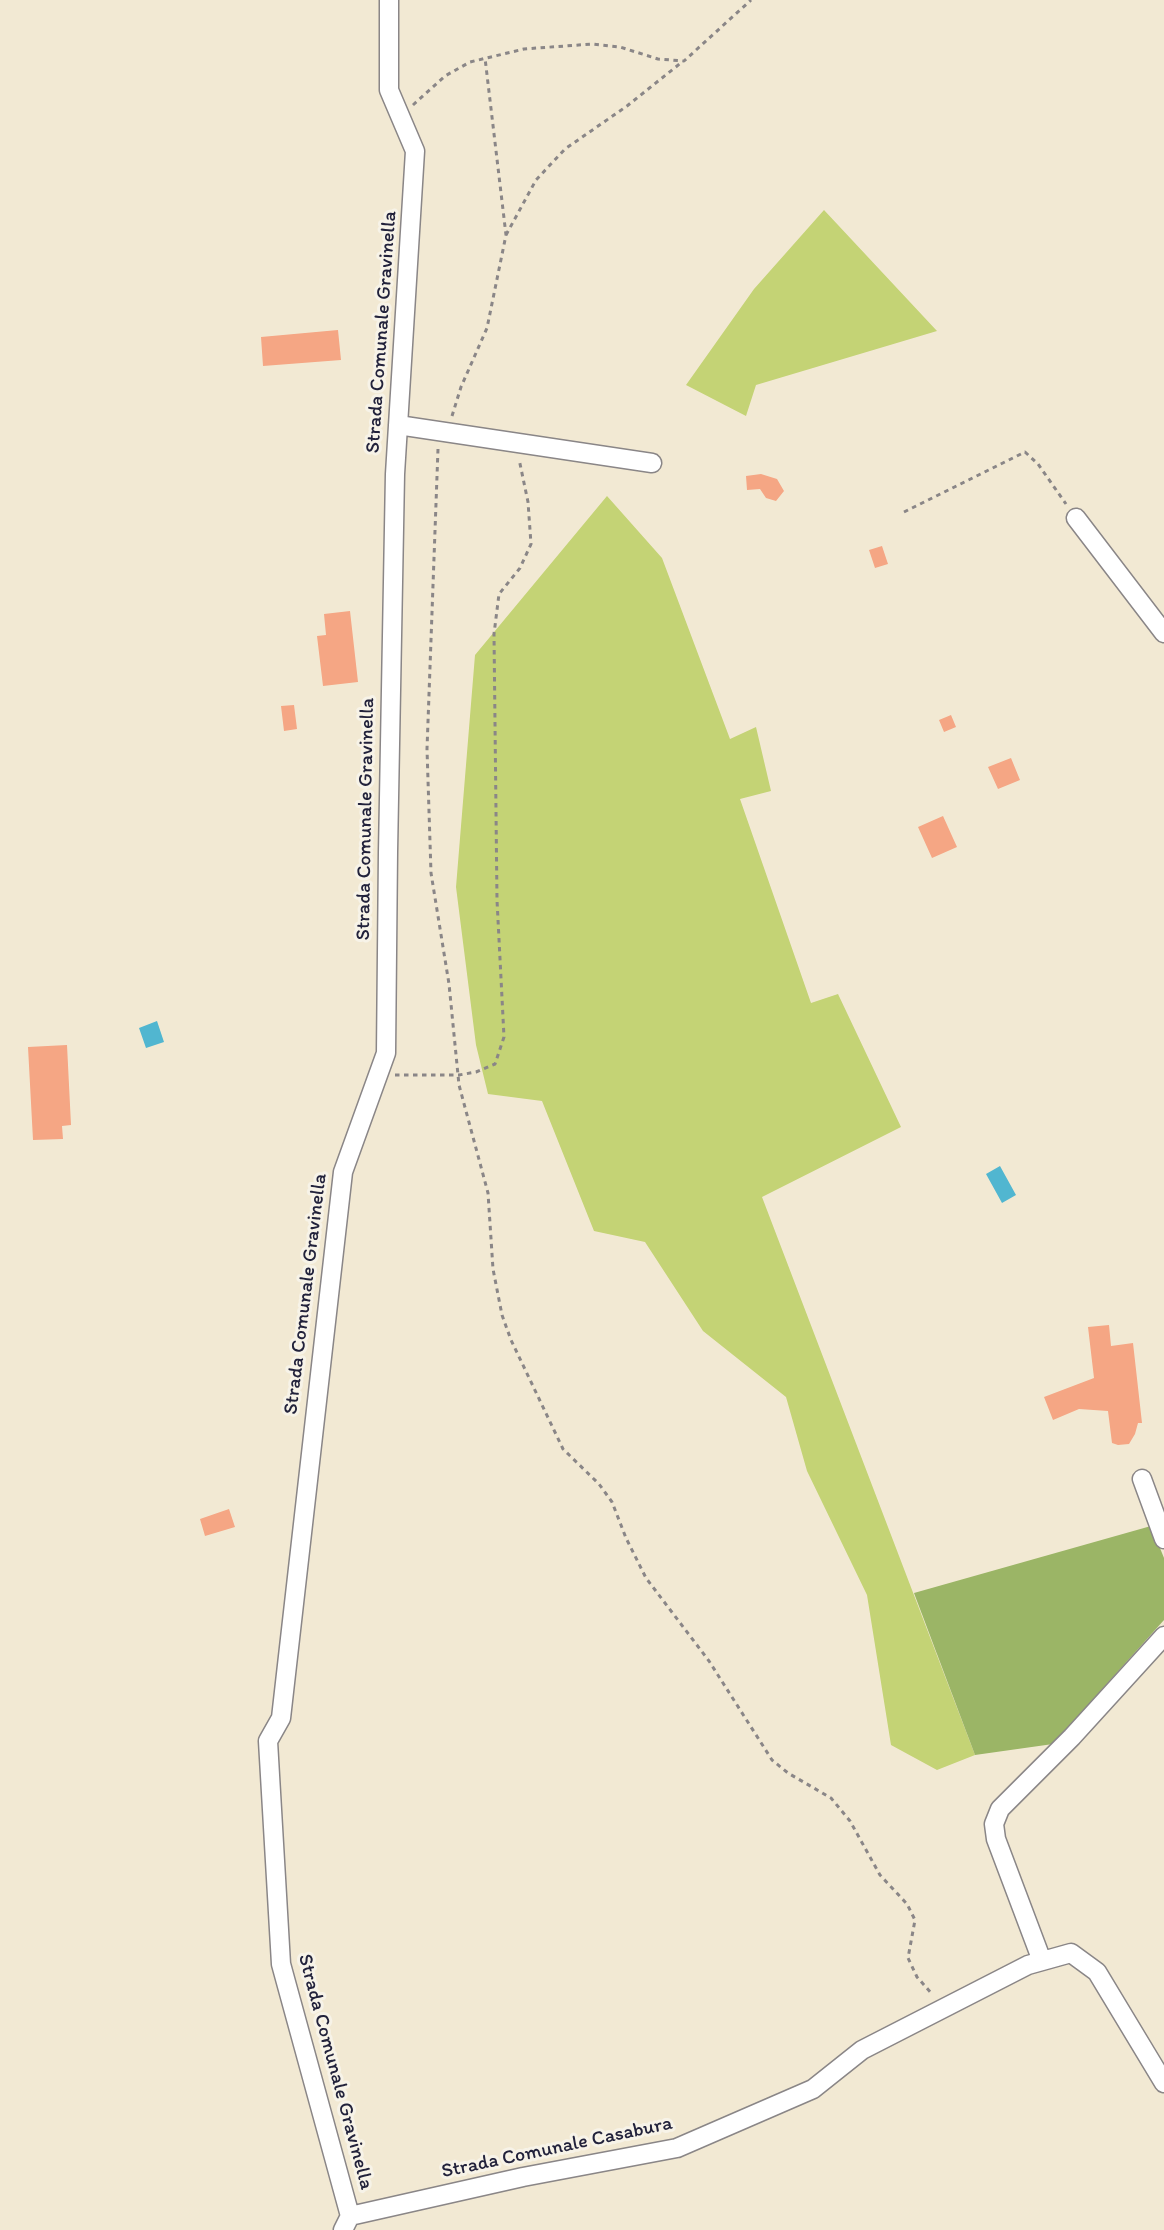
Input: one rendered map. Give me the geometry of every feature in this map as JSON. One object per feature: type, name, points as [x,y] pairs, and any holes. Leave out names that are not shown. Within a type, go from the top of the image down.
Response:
[{"type":"street","name":"Strada Comunale Gravinella","points":[[346,2223],[281,1964],[268,1741],[281,1718],[343,1172],[386,1053],[388,852],[398,425],[415,151],[389,90],[389,0]]},
{"type":"street","points":[[398,425],[652,463]]},
{"type":"street","points":[[1076,518],[1164,633]]},
{"type":"street","points":[[1142,1479],[1164,1539]]},
{"type":"street","points":[[1042,1961],[996,1839],[994,1824],[1000,1809],[1072,1737],[1164,1635]]},
{"type":"street","name":"Strada Comunale Casabura","points":[[346,2223],[523,2177],[676,2148],[813,2089],[862,2050],[1028,1965],[1071,1953],[1097,1972],[1164,2083]]},
{"type":"path","points":[[751,0],[684,61],[627,106],[565,148],[536,180],[506,235],[487,328],[461,387],[449,425],[443,431],[437,453],[427,749],[431,873],[458,1060],[459,1085],[488,1193],[493,1269],[502,1316],[510,1340],[563,1449],[599,1484],[612,1503],[646,1578],[710,1661],[772,1760],[788,1773],[831,1798],[850,1821],[880,1875],[907,1904],[915,1920],[908,1958],[917,1977],[931,1992],[942,2010]]},
{"type":"path","points":[[400,116],[445,76],[470,63],[524,49],[592,44],[620,47],[658,59],[684,61]]},
{"type":"path","points":[[485,58],[506,235]]},
{"type":"path","points":[[378,1075],[459,1075],[476,1072],[495,1064],[504,1037],[497,900],[495,634],[499,594],[520,568],[531,544],[528,502],[515,441]]},
{"type":"path","points":[[904,512],[1025,452],[1038,464],[1076,518]]},
{"type":"green space","points":[[824,210],[937,331],[756,385],[746,416],[686,385],[754,289]]},
{"type":"green space","points":[[607,496],[662,558],[730,739],[756,727],[771,791],[740,799],[811,1003],[838,994],[901,1127],[762,1197],[975,1755],[937,1770],[891,1745],[867,1595],[807,1471],[786,1397],[703,1331],[645,1242],[594,1231],[542,1101],[488,1094],[476,1045],[456,887],[475,655]]},
{"type":"green space","points":[[1151,1526],[1164,1558],[1164,1620],[1053,1744],[975,1755],[914,1593]]},
{"type":"water","points":[[157,1021],[164,1042],[146,1048],[139,1028]]},
{"type":"water","points":[[1000,1166],[1016,1195],[1002,1203],[986,1174]]},
{"type":"building","points":[[338,330],[341,360],[263,366],[261,337]]},
{"type":"building","points":[[761,474],[777,479],[784,491],[776,501],[766,498],[760,489],[747,490],[746,476]]},
{"type":"building","points":[[882,546],[888,564],[875,568],[869,550]]},
{"type":"building","points":[[350,611],[358,682],[323,686],[317,636],[326,635],[324,614]]},
{"type":"building","points":[[294,705],[297,729],[284,731],[281,706]]},
{"type":"building","points":[[951,715],[956,727],[944,732],[939,720]]},
{"type":"building","points":[[1011,758],[1020,780],[998,789],[988,767]]},
{"type":"building","points":[[943,816],[957,847],[932,858],[918,827]]},
{"type":"building","points":[[67,1045],[71,1125],[62,1126],[63,1139],[33,1140],[28,1047]]},
{"type":"building","points":[[1109,1325],[1111,1346],[1133,1343],[1142,1423],[1138,1423],[1129,1444],[1112,1443],[1108,1411],[1079,1409],[1053,1420],[1044,1397],[1094,1378],[1088,1327]]},
{"type":"building","points":[[229,1509],[235,1527],[205,1536],[200,1519]]}]
